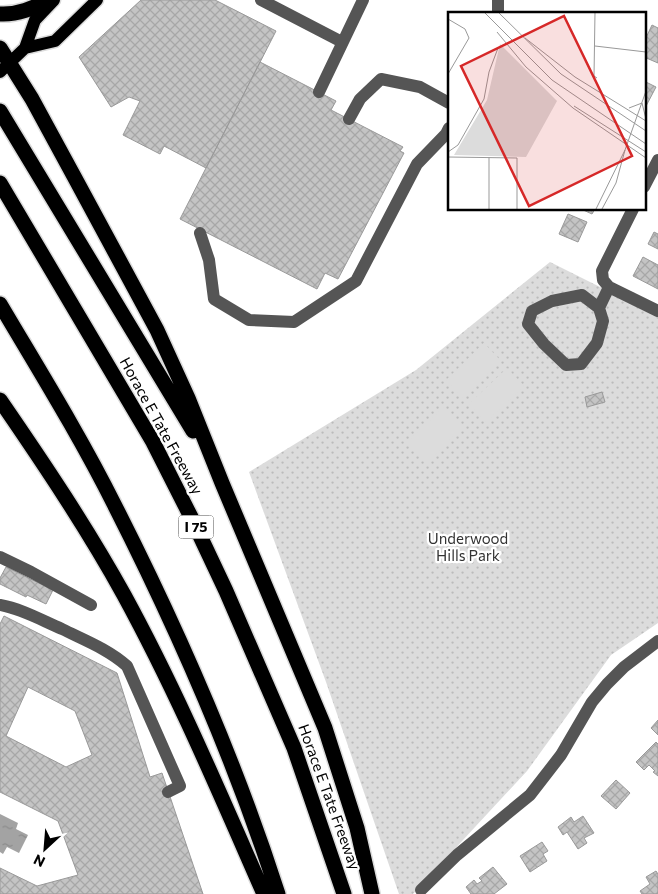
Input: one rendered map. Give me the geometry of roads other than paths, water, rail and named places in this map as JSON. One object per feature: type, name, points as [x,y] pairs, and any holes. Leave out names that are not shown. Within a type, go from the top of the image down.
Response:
[{"type":"highway","points":[[0,14],[12,14],[35,7],[49,0]]},
{"type":"highway","points":[[0,48],[5,68],[76,180],[157,330],[188,398],[326,728],[357,828],[372,894]]},
{"type":"highway","points":[[0,111],[139,344],[179,406],[222,483]]},
{"type":"highway","name":"Horace E Tate Freeway","points":[[0,183],[153,442],[193,521],[226,591],[294,748],[344,894]]},
{"type":"highway","points":[[0,304],[109,494],[161,600],[200,684],[261,839],[278,894]]},
{"type":"highway","points":[[0,400],[43,462],[100,552],[125,596],[192,732],[264,894]]},
{"type":"main road","points":[[5,68],[26,48],[35,20],[54,0]]},
{"type":"main road","points":[[26,48],[55,41],[97,0]]},
{"type":"street","points":[[261,0],[342,42]]},
{"type":"street","points":[[319,92],[362,0]]},
{"type":"street","points":[[349,119],[360,99],[380,79],[420,87],[448,102]]},
{"type":"street","points":[[200,232],[209,260],[214,299],[249,320],[294,322],[356,281],[417,164],[448,130]]},
{"type":"street","points":[[646,183],[658,160]]},
{"type":"street","points":[[599,308],[582,295],[552,301],[532,311],[528,324],[544,344],[566,365],[581,364],[597,342],[603,321],[599,308],[606,284],[602,271],[633,210]]},
{"type":"street","points":[[606,284],[658,312]]},
{"type":"street","points":[[0,558],[31,572],[90,605]]},
{"type":"street","points":[[0,605],[16,608],[98,646],[127,666],[180,786],[168,792]]},
{"type":"street","points":[[422,890],[457,855],[530,795],[561,755],[592,702],[624,667],[658,641]]},
{"type":"water","points":[[0,814],[18,823],[16,829],[28,835],[19,853],[7,847],[3,854],[0,852]]},
{"type":"park label","name":"Underwood Hills Park","points":[[468,548]]}]
